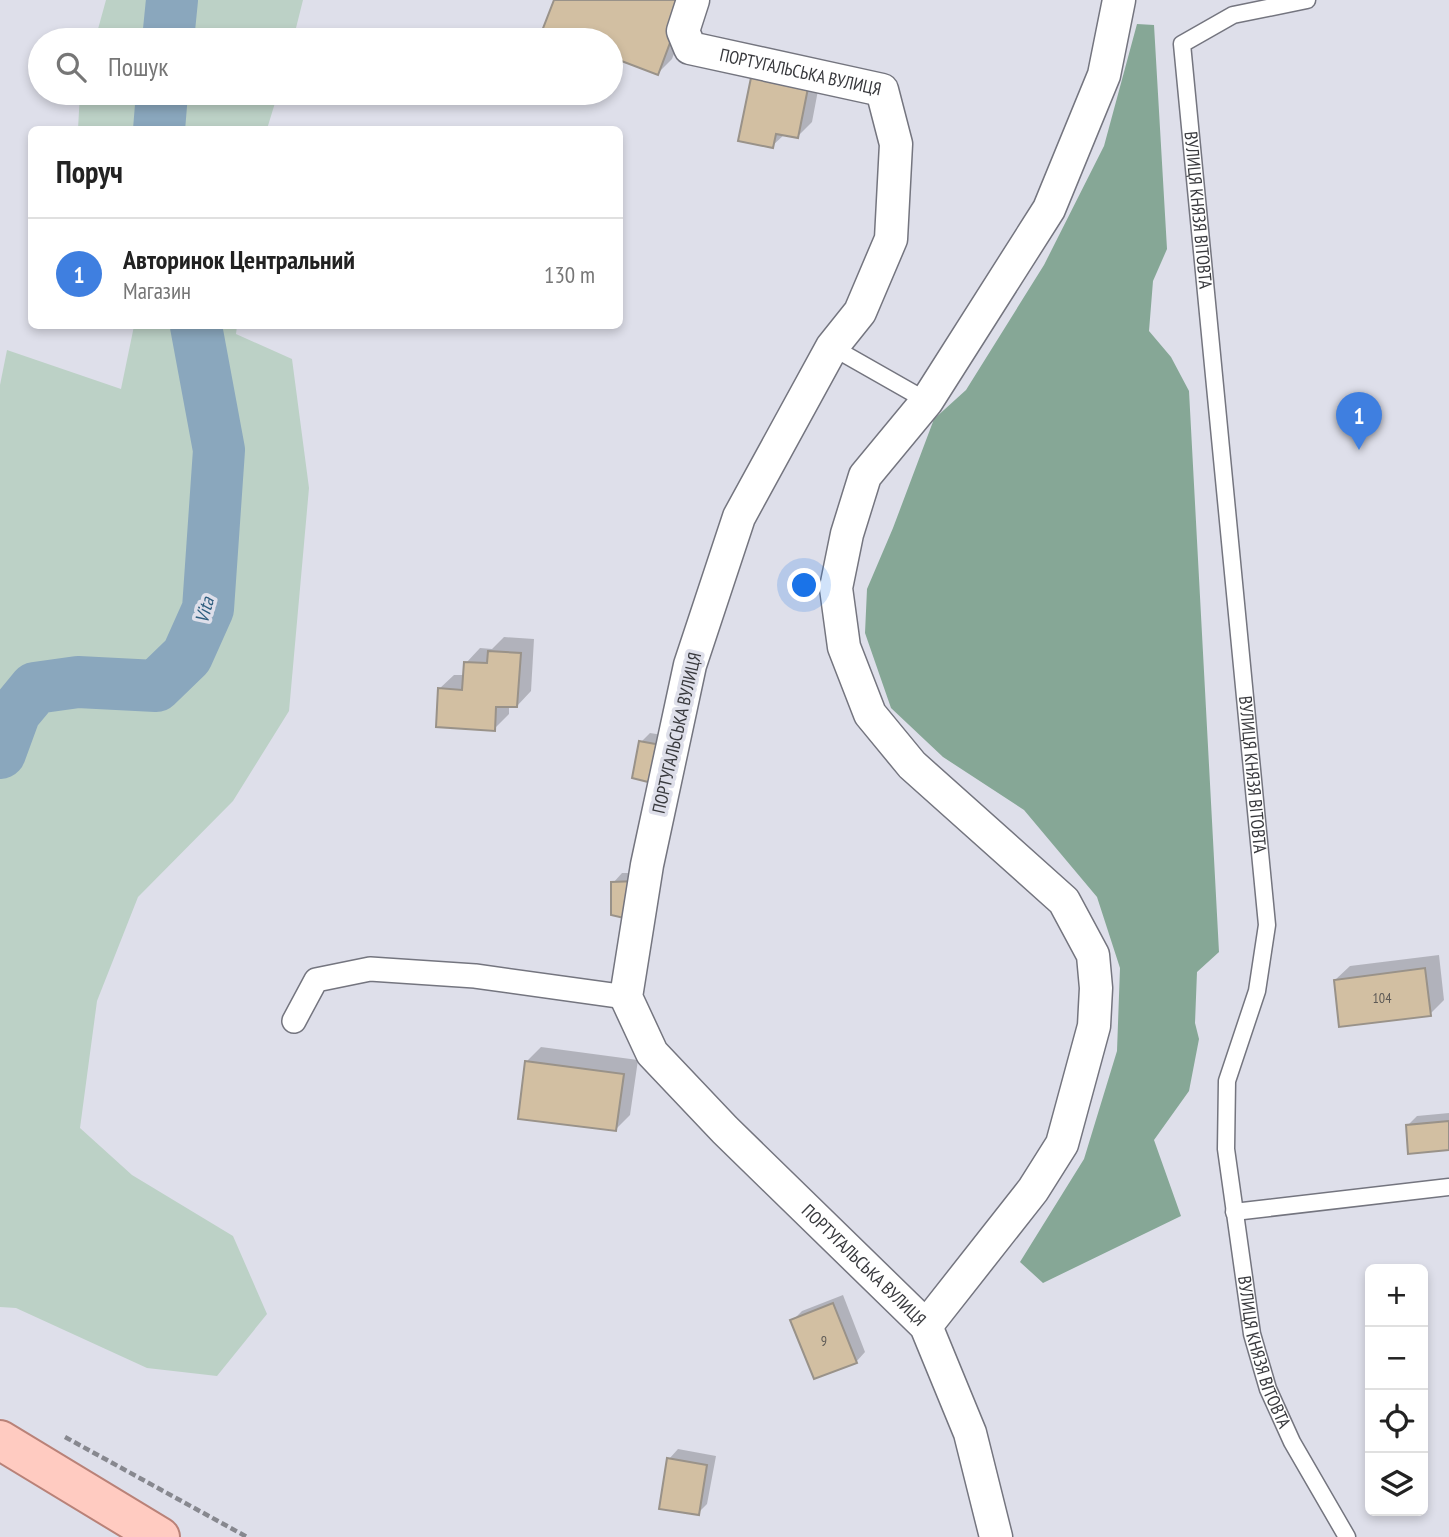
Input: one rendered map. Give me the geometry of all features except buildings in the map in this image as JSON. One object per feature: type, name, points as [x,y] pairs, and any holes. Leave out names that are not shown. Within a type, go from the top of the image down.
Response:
[{"type":"main road","points":[[0,1440],[160,1537]]},
{"type":"street","name":"ПОРТУГАЛЬСЬКА ВУЛИЦЯ","points":[[694,0],[683,31],[690,48],[881,90],[896,144],[891,239],[860,312],[832,347],[739,517],[690,665],[647,865],[626,996],[652,1053],[734,1139],[926,1326],[970,1433],[996,1537]]},
{"type":"street","points":[[926,1326],[1033,1190],[1062,1144],[1094,1026],[1096,988],[1093,955],[1064,901],[912,765],[870,714],[844,648],[836,588],[847,534],[865,476],[927,401],[1049,209],[1104,75],[1119,0]]},
{"type":"street","points":[[293,1021],[316,980],[369,969],[475,976],[626,996]]},
{"type":"lane","name":"ВУЛИЦЯ КНЯЗЯ ВІТОВТА","points":[[1307,0],[1233,15],[1182,44],[1267,925],[1257,991],[1227,1081],[1226,1149],[1252,1334],[1268,1389],[1292,1441],[1347,1537]]},
{"type":"lane","points":[[832,347],[927,401]]},
{"type":"lane","points":[[1234,1212],[1449,1187]]},
{"type":"path","points":[[64,1436],[247,1537]]},
{"type":"green space","points":[[106,0],[303,0],[296,28],[98,28]]},
{"type":"green space","points":[[1137,24],[1154,25],[1167,249],[1153,281],[1149,331],[1171,357],[1189,391],[1219,952],[1197,972],[1195,1023],[1199,1039],[1189,1091],[1154,1140],[1181,1216],[1043,1283],[1020,1262],[1084,1159],[1117,1051],[1120,968],[1097,897],[1024,810],[943,757],[891,708],[865,633],[867,589],[934,419],[966,390],[1044,265],[1104,146]]},
{"type":"green space","points":[[79,105],[274,105],[268,126],[78,126]]},
{"type":"green space","points":[[133,329],[237,329],[236,334],[292,359],[309,488],[289,711],[233,801],[138,897],[97,1001],[80,1128],[132,1175],[233,1236],[267,1314],[217,1376],[147,1368],[16,1308],[0,1307],[0,385],[7,350],[121,389]]},
{"type":"waterway","name":"Vita","points":[[169,28],[172,0]]},
{"type":"waterway","name":"Vita","points":[[159,126],[161,105]]},
{"type":"waterway","name":"Vita","points":[[0,753],[15,712],[35,688],[78,682],[156,686],[187,656],[208,609],[219,450],[197,329]]},
{"type":"place","name":"Авторинок Центральний","points":[[1359,450]]}]
